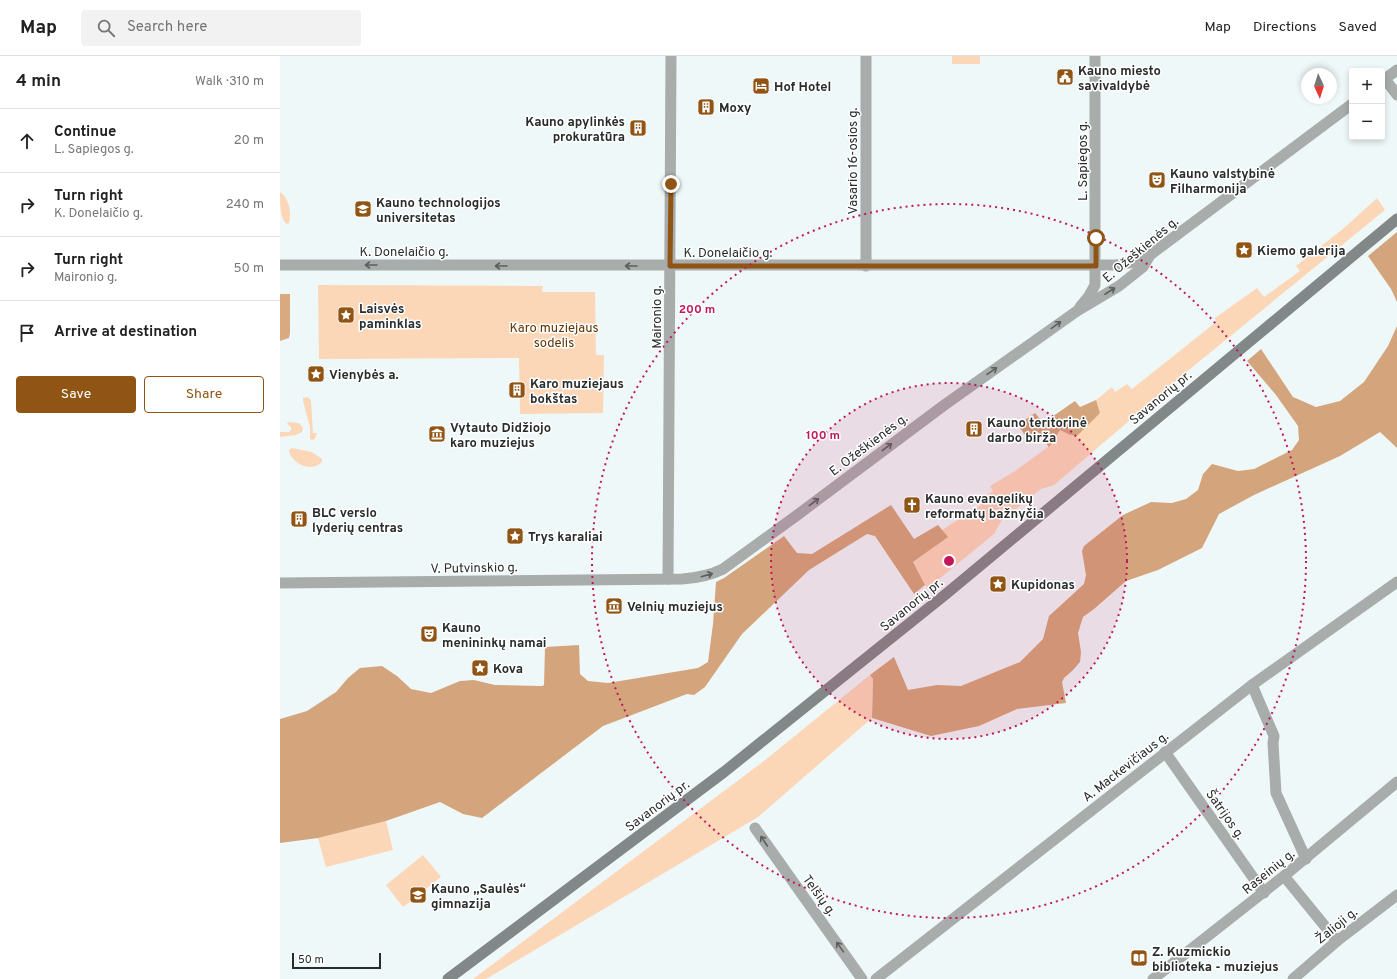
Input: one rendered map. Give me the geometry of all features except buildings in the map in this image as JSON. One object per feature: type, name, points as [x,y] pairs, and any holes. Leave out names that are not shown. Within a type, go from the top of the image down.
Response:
[{"type":"main road","name":"Savanorių pr.","points":[[448,979],[724,772],[946,594],[1397,219]]},
{"type":"street","name":"Maironio g.","points":[[668,579],[671,56]]},
{"type":"street","name":"Vasario 16-osios g.","points":[[866,56],[866,266]]},
{"type":"street","name":"L. Sapiegos g.","points":[[1096,56],[1096,266]]},
{"type":"street","points":[[1385,79],[1397,70]]},
{"type":"street","points":[[1385,82],[1397,95]]},
{"type":"street","name":"E. Ožeškienės g.","points":[[668,579],[702,577],[723,569],[943,406],[1076,311],[1119,286],[1143,267],[1150,255],[1349,106]]},
{"type":"street","name":"K. Donelaičio g.","points":[[280,265],[1096,266],[1136,262],[1150,255]]},
{"type":"street","name":"E. Ožeškienės g.","points":[[1076,311],[1089,296],[1095,285],[1096,266]]},
{"type":"street","name":"V. Putvinskio g.","points":[[280,583],[668,579]]},
{"type":"street","name":"A. Mackevičiaus g.","points":[[876,979],[1252,685],[1397,582]]},
{"type":"street","points":[[1252,685],[1274,736],[1273,743],[1276,793],[1306,859]]},
{"type":"street","name":"Šatrijos g.","points":[[1166,752],[1264,893]]},
{"type":"street","name":"Raseinių g.","points":[[1153,979],[1264,893],[1397,782]]},
{"type":"street","name":"Telšių g.","points":[[755,828],[862,979]]},
{"type":"street","points":[[1284,876],[1337,942]]},
{"type":"street","name":"Žalioji g.","points":[[1293,979],[1337,942],[1397,896]]},
{"type":"green space","points":[[952,56],[980,56],[980,64],[952,64]]},
{"type":"green space","points":[[280,192],[286,198],[290,210],[290,219],[289,223],[287,224],[283,219],[280,206]]},
{"type":"green space","points":[[1377,198],[1385,210],[1184,374],[1054,485],[1041,489],[1002,520],[994,534],[928,588],[925,585],[913,562],[947,537],[942,530],[981,505],[979,500],[993,491],[990,486],[1015,471],[1048,447],[1060,430],[1070,435],[1100,413],[1096,400],[1112,387],[1115,392],[1127,384],[1132,389],[1216,322],[1215,318],[1257,288],[1264,297],[1300,271],[1296,266],[1344,228]]},
{"type":"green space","name":"Karo muziejaus sodelis","points":[[318,285],[543,286],[542,292],[595,292],[596,355],[604,355],[603,413],[520,414],[519,358],[319,359]]},
{"type":"green space","points":[[307,397],[311,400],[313,433],[317,433],[315,439],[312,440],[310,439],[310,427],[303,401],[303,398]]},
{"type":"green space","points":[[288,422],[299,423],[303,428],[302,432],[296,435],[280,437],[280,432],[289,432],[291,430],[291,427],[287,424]]},
{"type":"green space","points":[[292,448],[312,452],[322,459],[322,462],[312,467],[307,467],[297,463],[293,459],[289,450]]},
{"type":"green space","points":[[870,675],[873,679],[872,718],[758,817],[486,979],[473,979],[760,764]]},
{"type":"green space","points":[[386,821],[393,850],[326,867],[318,838]]},
{"type":"green space","points":[[423,855],[441,877],[403,907],[386,885]]},
{"type":"shaded area","points":[[1397,232],[1397,302],[1391,289],[1368,256]]},
{"type":"shaded area","points":[[280,294],[290,294],[290,333],[289,338],[280,341]]},
{"type":"shaded area","points":[[1397,326],[1397,448],[1380,432],[1340,456],[1254,495],[1219,514],[1202,548],[1158,570],[1126,581],[1083,617],[1078,633],[1081,652],[1080,662],[1062,682],[1066,703],[1017,709],[979,726],[931,736],[872,718],[873,679],[870,675],[894,657],[908,690],[937,685],[961,686],[1020,662],[1043,639],[1049,616],[1084,584],[1086,575],[1082,551],[1084,546],[1123,515],[1151,502],[1172,503],[1186,499],[1198,490],[1203,474],[1212,464],[1238,471],[1254,469],[1292,450],[1299,440],[1298,426],[1276,395],[1247,361],[1261,349],[1293,397],[1316,407],[1340,401],[1364,382],[1388,346]]},
{"type":"shaded area","points":[[1096,400],[1100,413],[1078,435],[1070,435],[1060,430],[1049,447],[1037,431],[1027,438],[1018,425],[1035,413],[1043,423],[1075,401],[1080,407]]},
{"type":"shaded area","points":[[891,505],[914,539],[938,525],[948,537],[913,562],[925,585],[914,594],[875,536],[867,534],[809,570],[742,634],[705,687],[694,695],[687,694],[603,726],[482,818],[463,814],[440,802],[386,821],[318,838],[280,843],[280,719],[307,711],[336,692],[348,678],[360,668],[382,666],[397,676],[411,689],[431,693],[460,681],[474,680],[495,685],[542,686],[544,685],[545,647],[579,645],[580,674],[588,681],[608,683],[698,668],[708,662],[716,582],[784,536],[797,553],[812,554]]},
{"type":"place","name":"Kauno miesto savivaldybė","points":[[1065,77]]},
{"type":"place","name":"Hof Hotel","points":[[761,86]]},
{"type":"place","name":"Moxy","points":[[706,107]]},
{"type":"place","name":"Kauno apylinkės prokuratūra","points":[[638,128]]},
{"type":"place","name":"Kauno valstybinė Filharmonija","points":[[1157,180]]},
{"type":"place","name":"Kauno technologijos universitetas","points":[[363,209]]},
{"type":"place","name":"Kiemo galerija","points":[[1244,250]]},
{"type":"place","name":"Laisvės paminklas","points":[[346,315]]},
{"type":"place","name":"Vienybės a.","points":[[316,374]]},
{"type":"place","name":"Karo muziejaus bokštas","points":[[517,390]]},
{"type":"place","name":"Kauno teritorinė darbo birža","points":[[974,429]]},
{"type":"place","name":"Vytauto Didžiojo karo muziejus","points":[[437,434]]},
{"type":"place","name":"Kauno evangelikų reformatų bažnyčia","points":[[912,505]]},
{"type":"place","name":"BLC verslo lyderių centras","points":[[299,519]]},
{"type":"place","name":"Trys karaliai","points":[[515,536]]},
{"type":"place","name":"Kupidonas","points":[[998,584]]},
{"type":"place","name":"Velnių muziejus","points":[[614,606]]},
{"type":"place","name":"Kauno menininkų namai","points":[[429,634]]},
{"type":"place","name":"Kova","points":[[480,668]]},
{"type":"place","name":"Kauno „Saulės“ gimnazija","points":[[418,895]]},
{"type":"place","name":"Z. Kuzmickio biblioteka - muziejus","points":[[1139,958]]},
{"type":"route","points":[[671,184],[670,266],[1096,266],[1096,238]]}]
